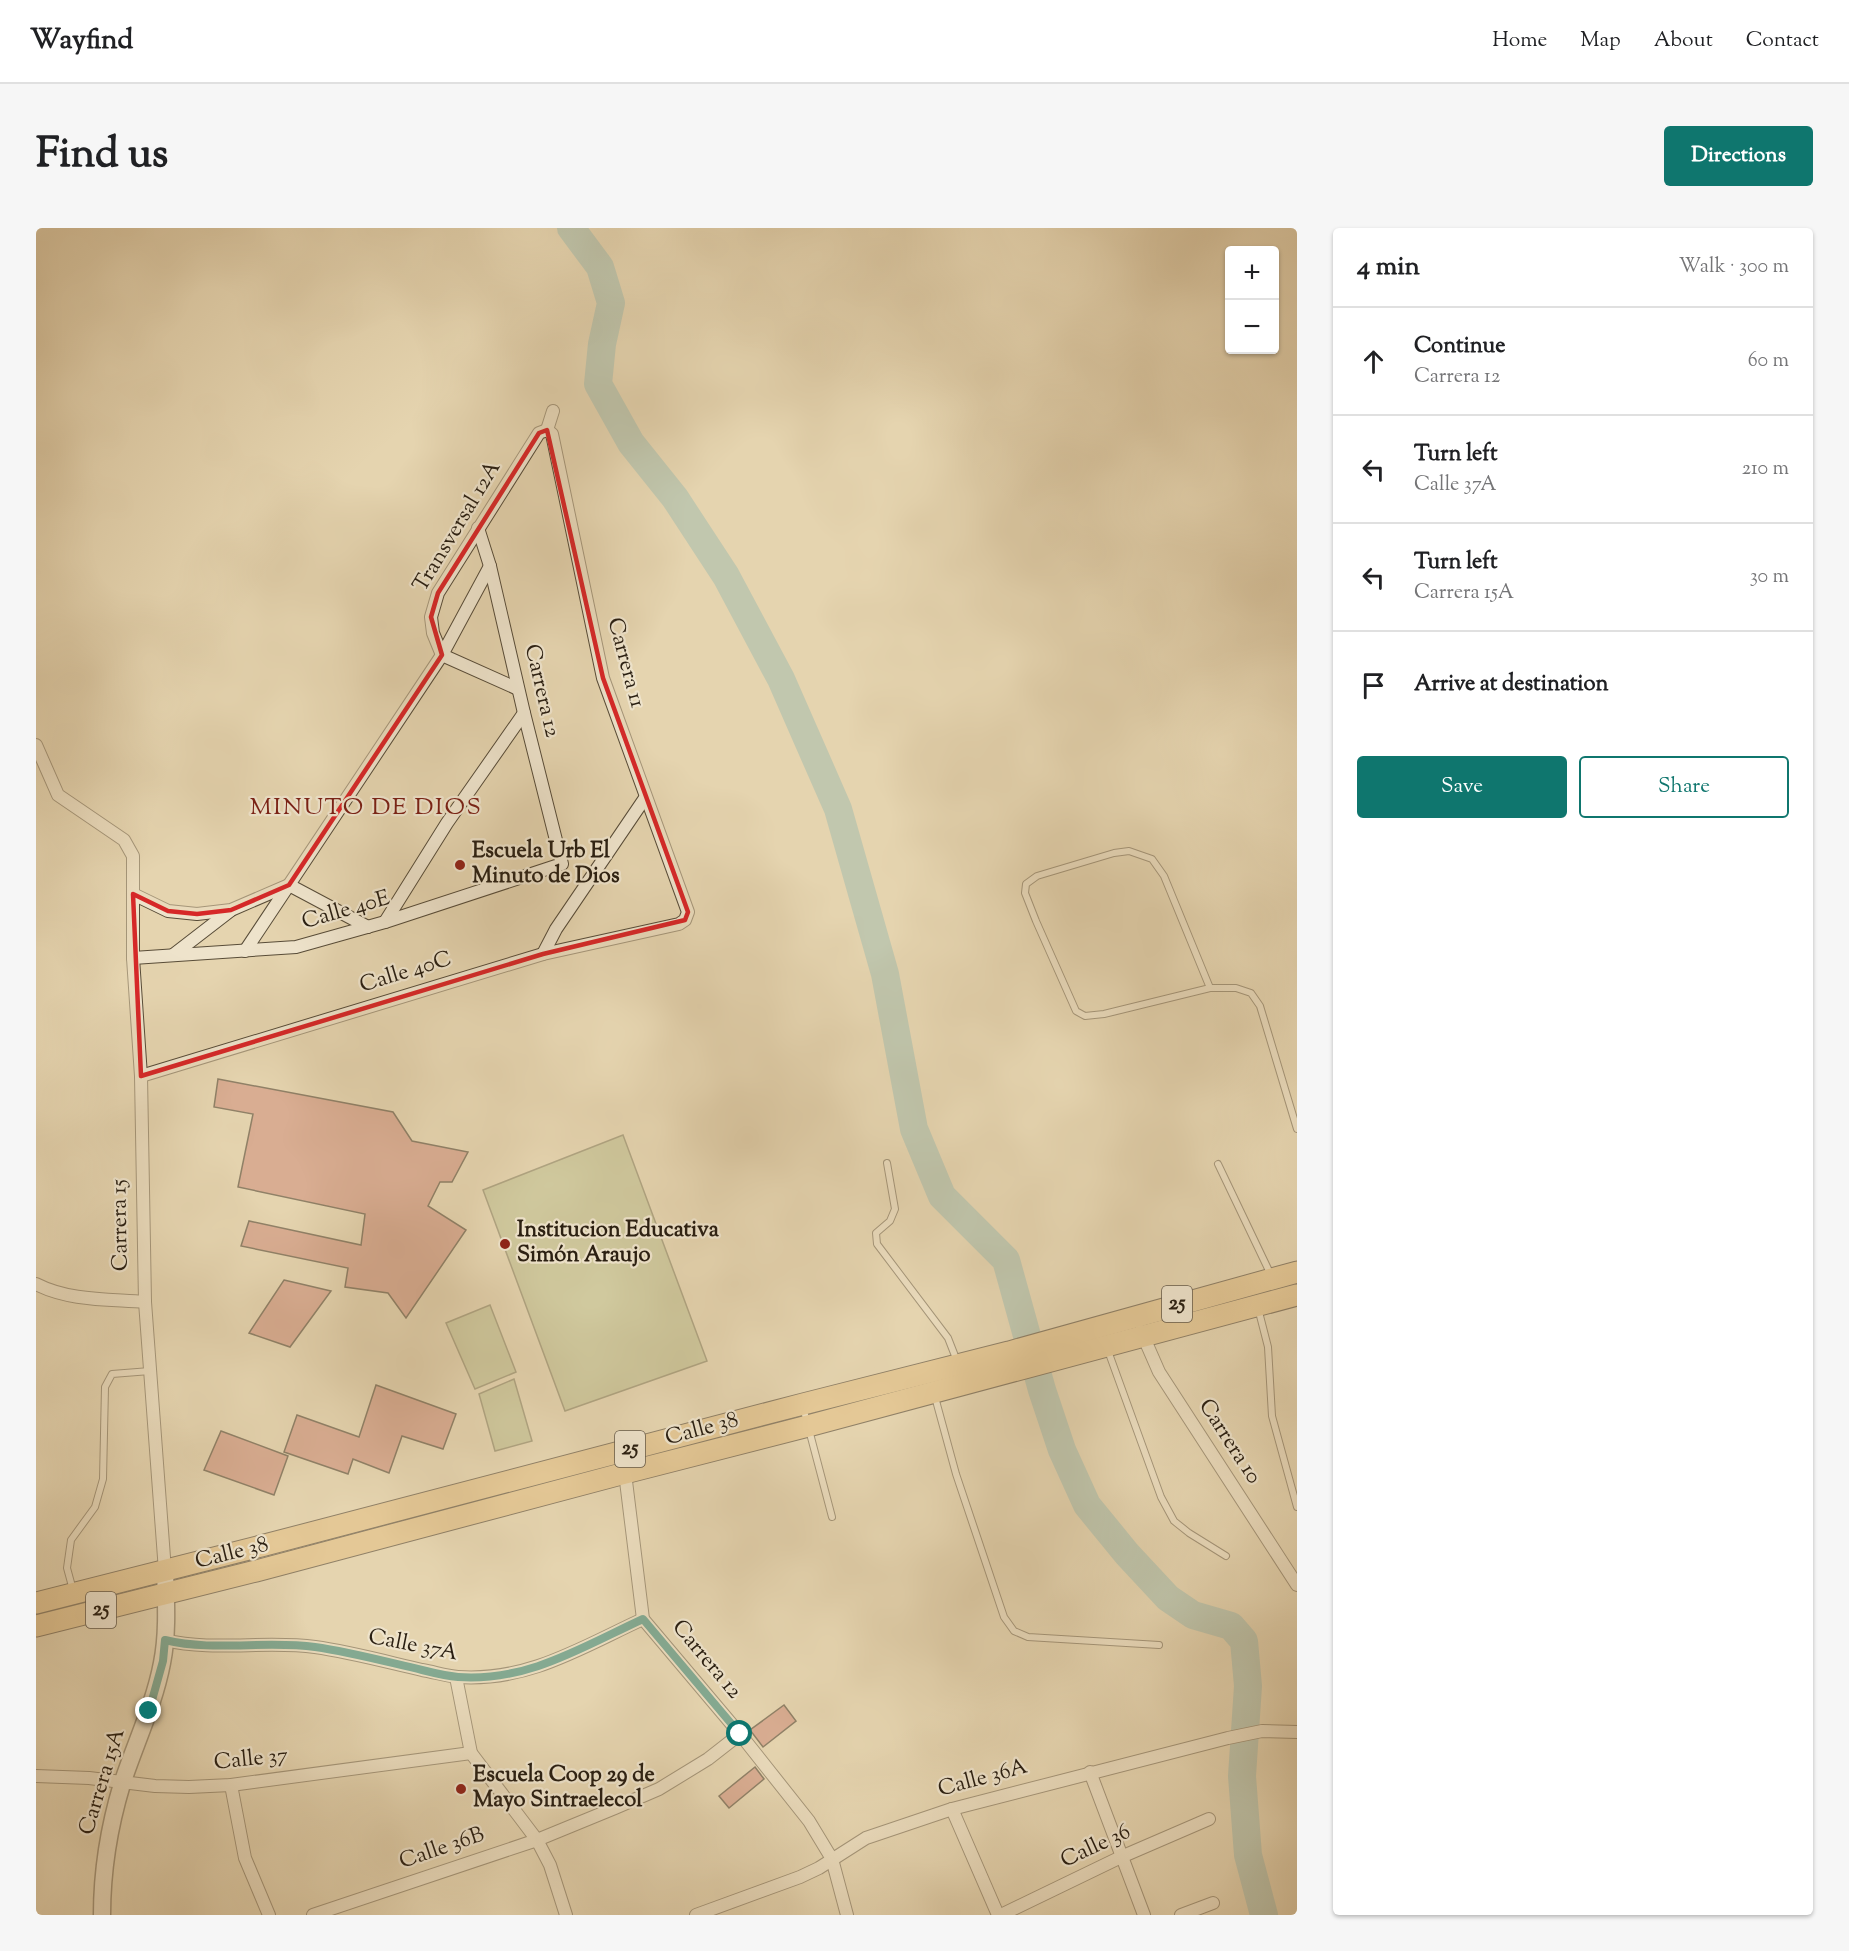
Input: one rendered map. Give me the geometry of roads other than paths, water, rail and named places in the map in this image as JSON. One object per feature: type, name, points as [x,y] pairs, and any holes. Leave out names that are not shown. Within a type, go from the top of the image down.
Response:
[{"type":"highway","name":"Calle 38","points":[[36,1626],[256,1571],[934,1393],[1010,1362],[1061,1348],[1101,1327],[1137,1315],[1297,1272]]},
{"type":"highway","name":"Calle 38","points":[[1061,1348],[1107,1347],[1297,1295]]},
{"type":"highway","name":"Calle 38","points":[[36,1603],[958,1365],[1010,1362]]},
{"type":"street","points":[[547,430],[553,411]]},
{"type":"street","name":"Transversal 12A","points":[[442,655],[433,633],[431,617],[434,603],[478,528],[539,433],[547,430]]},
{"type":"street","name":"Carrera 11","points":[[547,430],[552,434],[603,678],[688,912],[685,920]]},
{"type":"street","name":"Carrera 12","points":[[478,528],[490,566],[562,864]]},
{"type":"street","points":[[244,951],[442,655],[490,566]]},
{"type":"street","points":[[442,655],[518,688]]},
{"type":"street","points":[[385,922],[447,823],[524,713]]},
{"type":"street","name":"Carrera 15","points":[[36,745],[58,795],[124,840],[133,856],[133,958],[141,1076],[145,1302],[166,1593]]},
{"type":"street","points":[[543,954],[556,929],[645,798]]},
{"type":"street","name":"Calle 40E","points":[[133,958],[296,947],[385,922],[562,864]]},
{"type":"street","points":[[173,955],[231,910],[289,885]]},
{"type":"street","points":[[289,885],[368,927]]},
{"type":"street","points":[[133,894],[168,911],[197,914],[231,910]]},
{"type":"street","name":"Calle 40C","points":[[141,1076],[543,954],[679,924],[685,920]]},
{"type":"street","points":[[36,1284],[58,1293],[77,1297],[145,1302]]},
{"type":"street","name":"Carrera 10","points":[[1137,1315],[1143,1337],[1159,1372],[1297,1585]]},
{"type":"street","name":"Carrera 12","points":[[625,1473],[643,1619],[740,1734],[809,1821],[832,1859],[847,1915]]},
{"type":"street","name":"Carrera 15A","points":[[102,1915],[106,1852],[114,1814],[157,1686],[163,1661],[166,1593]]},
{"type":"street","name":"Calle 37A","points":[[165,1640],[210,1647],[266,1644],[316,1647],[456,1677],[512,1675],[544,1666],[643,1619]]},
{"type":"street","points":[[456,1677],[471,1753],[537,1840],[550,1865],[566,1915]]},
{"type":"street","name":"Calle 36A","points":[[696,1915],[800,1877],[867,1838],[952,1809],[1228,1738],[1262,1731],[1297,1732]]},
{"type":"street","name":"Calle 36B","points":[[312,1915],[537,1840],[659,1789],[708,1759],[740,1734]]},
{"type":"street","name":"Calle 37","points":[[36,1776],[189,1787],[231,1785],[471,1753]]},
{"type":"street","points":[[1090,1772],[1144,1915]]},
{"type":"street","points":[[231,1785],[245,1858],[268,1915]]},
{"type":"street","points":[[952,1809],[1000,1915]]},
{"type":"street","name":"Calle 36","points":[[1000,1915],[1121,1857],[1209,1819]]},
{"type":"street","points":[[1181,1915],[1213,1903]]},
{"type":"lane","points":[[1210,988],[1164,876],[1152,859],[1129,852],[1114,853],[1037,876],[1026,884],[1025,893],[1040,931],[1076,1011],[1085,1016],[1104,1014],[1210,988],[1236,988],[1251,993],[1260,1006],[1297,1129]]},
{"type":"lane","points":[[887,1163],[895,1209],[890,1221],[876,1233],[877,1244],[948,1338],[958,1365]]},
{"type":"lane","points":[[1218,1164],[1272,1278]]},
{"type":"lane","points":[[1258,1306],[1268,1347],[1272,1416],[1297,1507]]},
{"type":"lane","points":[[1101,1327],[1161,1497],[1174,1521],[1226,1556]]},
{"type":"lane","points":[[74,1594],[67,1568],[71,1539],[95,1507],[103,1479],[105,1387],[112,1374],[150,1371]]},
{"type":"lane","points":[[934,1393],[959,1485],[1004,1617],[1014,1631],[1028,1637],[1159,1645]]},
{"type":"lane","points":[[803,1404],[832,1517]]},
{"type":"waterway","points":[[571,228],[600,267],[611,303],[602,344],[598,384],[631,443],[675,498],[726,576],[781,679],[838,809],[885,974],[914,1129],[942,1196],[1006,1260],[1042,1390],[1062,1450],[1087,1505],[1127,1554],[1168,1598],[1193,1615],[1231,1626],[1244,1641],[1248,1686],[1242,1776],[1248,1855],[1264,1915]]},
{"type":"place","name":"Escuela Urb El Minuto de Dios","points":[[460,865]]},
{"type":"place","name":"Institucion Educativa Simón Araujo","points":[[505,1244]]},
{"type":"place","name":"Escuela Coop 29 de Mayo Sintraelecol","points":[[461,1789]]},
{"type":"district","name":"MINUTO DE DIOS","points":[[366,808]]}]
